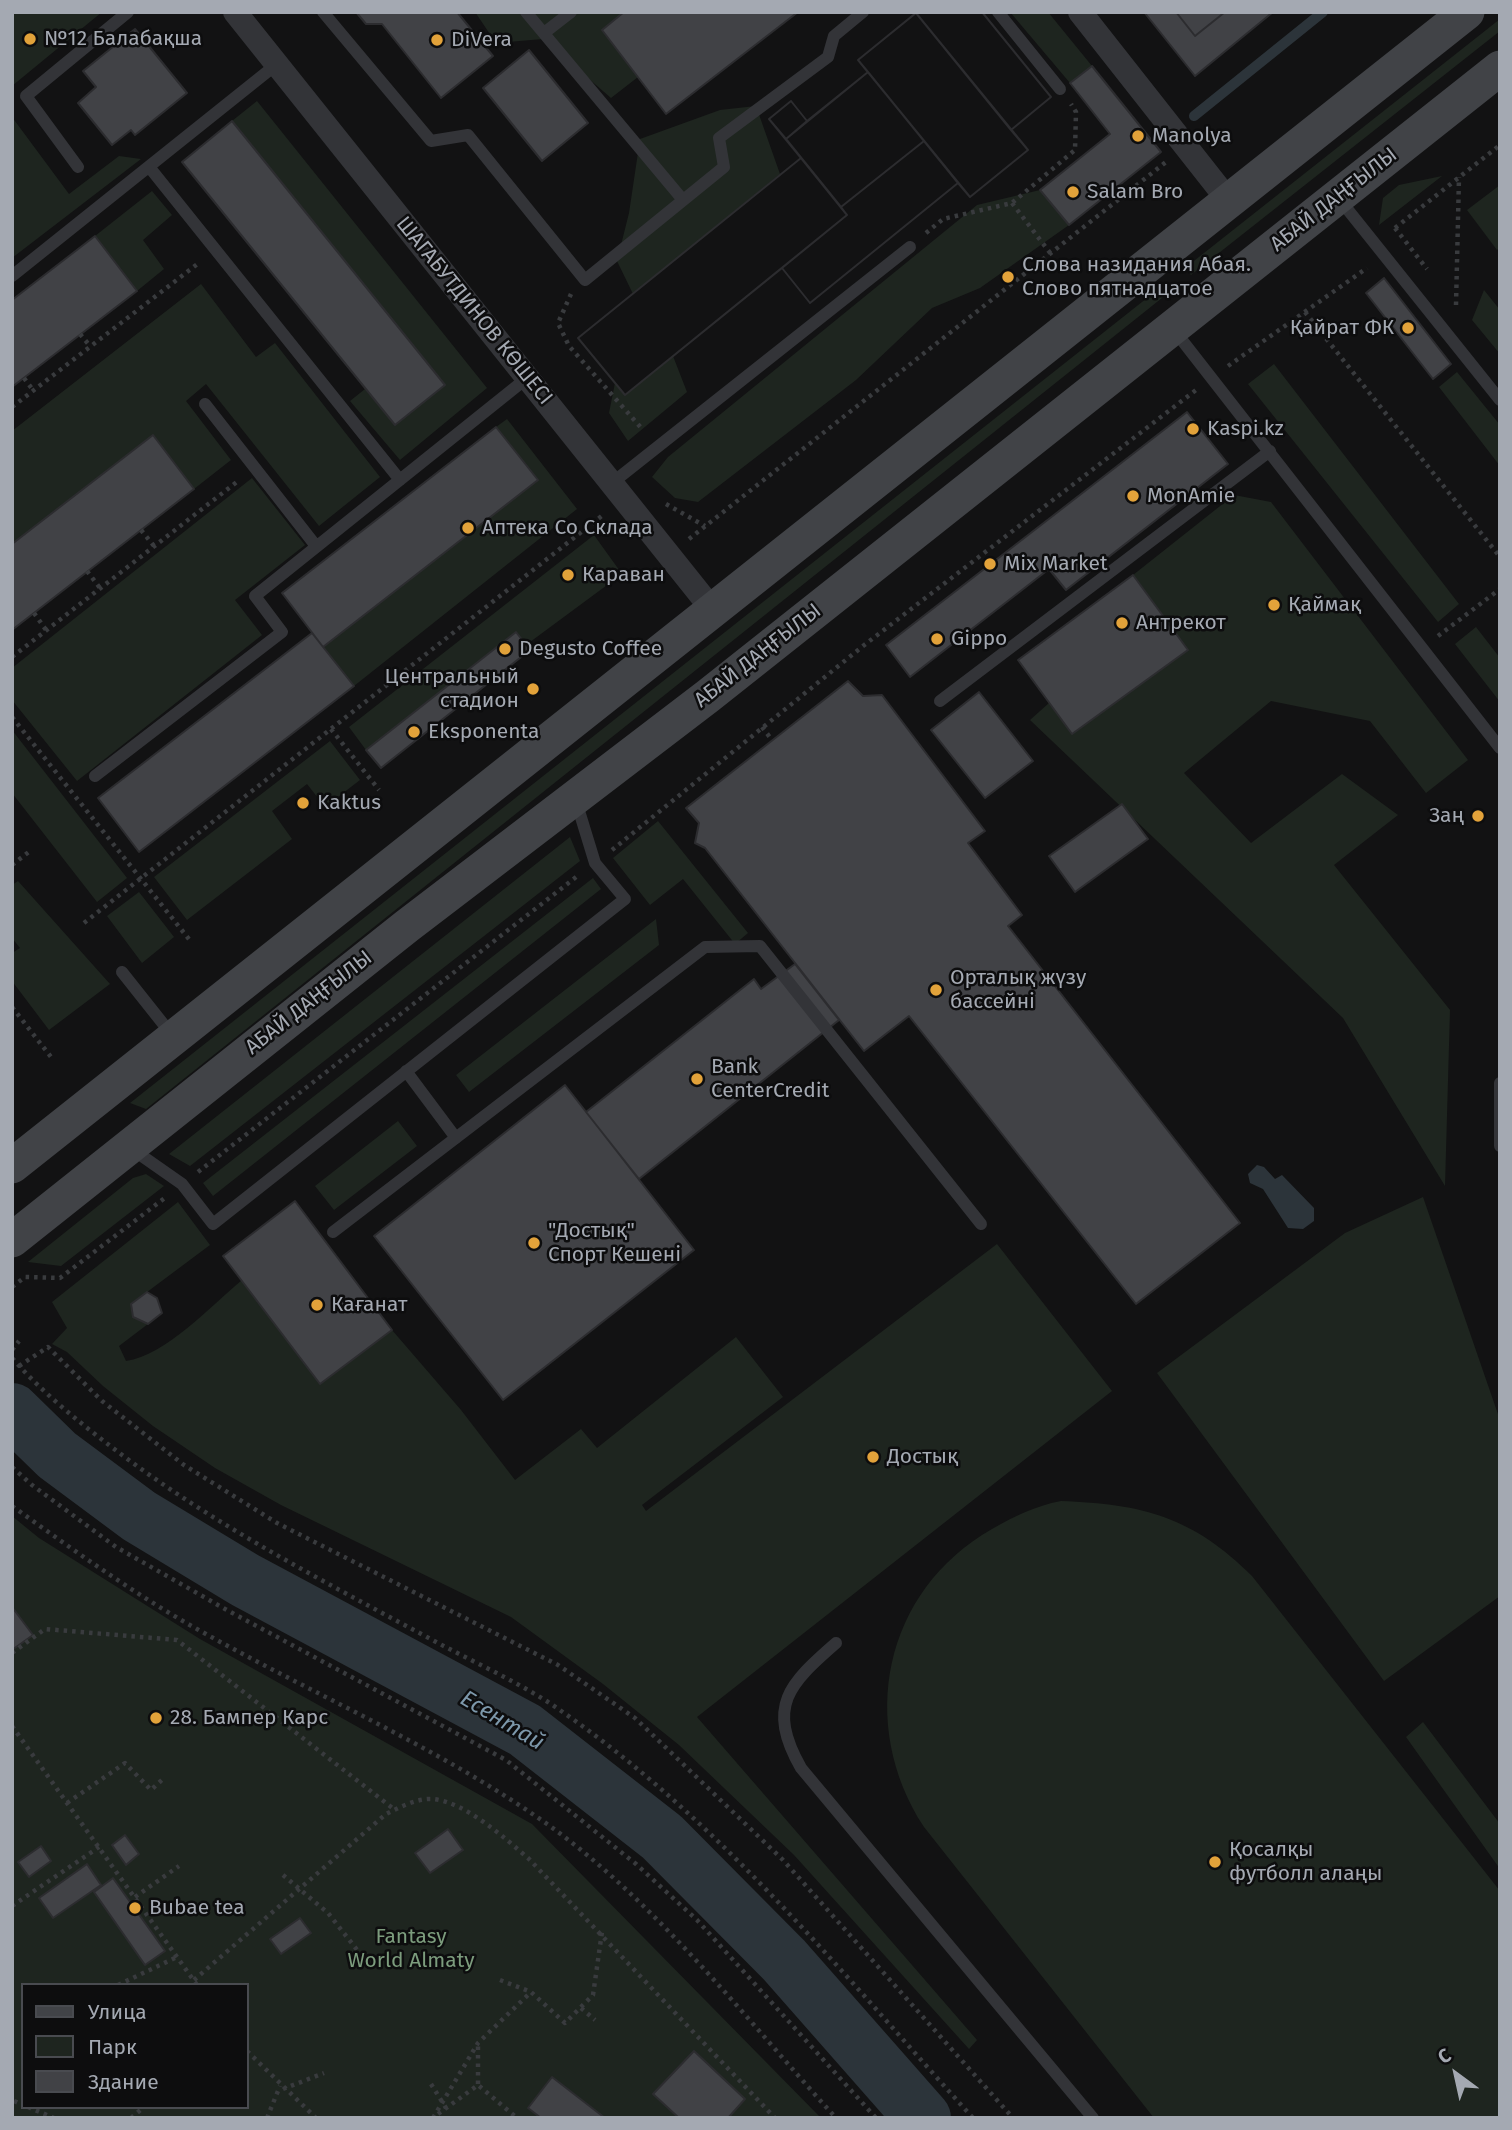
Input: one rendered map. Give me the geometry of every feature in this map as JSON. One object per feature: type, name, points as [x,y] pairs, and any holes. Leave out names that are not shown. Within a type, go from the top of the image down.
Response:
[{"type":"main road","points":[[12,1166],[1467,12]]},
{"type":"main road","name":"АБАЙ ДАҢҒЫЛЫ","points":[[12,1240],[396,934],[730,679],[1500,68]]},
{"type":"street","name":"ШАГАБУТДИНОВ КӨШЕСІ","points":[[235,12],[712,610]]},
{"type":"street","points":[[1080,12],[1228,200]]},
{"type":"lane","points":[[78,167],[26,96],[128,12]]},
{"type":"lane","points":[[323,12],[431,142],[468,135],[585,280],[724,167],[719,138],[828,57],[834,36],[863,12]]},
{"type":"lane","points":[[526,12],[683,200]]},
{"type":"lane","points":[[544,33],[571,12]]},
{"type":"lane","points":[[839,12],[849,24]]},
{"type":"lane","points":[[998,12],[1060,89]]},
{"type":"lane","points":[[12,276],[150,169],[277,64]]},
{"type":"lane","points":[[150,169],[400,480]]},
{"type":"lane","points":[[1337,197],[1500,400]]},
{"type":"lane","points":[[618,491],[657,447],[910,247]]},
{"type":"lane","points":[[1172,327],[1500,748]]},
{"type":"lane","points":[[95,776],[282,632],[255,596],[527,378]]},
{"type":"lane","points":[[205,404],[316,546]]},
{"type":"lane","points":[[940,702],[1270,451]]},
{"type":"lane","points":[[129,1147],[182,1184],[213,1224],[625,899],[595,863],[575,797]]},
{"type":"lane","points":[[333,1232],[705,947],[760,946],[981,1224]]},
{"type":"lane","points":[[122,972],[174,1038]]},
{"type":"lane","points":[[406,1071],[456,1138]]},
{"type":"lane","points":[[1500,1083],[1500,1146]]},
{"type":"lane","points":[[836,1643],[798,1676],[786,1702],[789,1746],[801,1768],[1093,2118]]},
{"type":"path","points":[[910,247],[943,219],[1012,203],[1075,150],[1076,112],[1060,89]]},
{"type":"path","points":[[1375,244],[1500,145]]},
{"type":"path","points":[[681,546],[1186,147]]},
{"type":"path","points":[[1456,305],[1459,177]]},
{"type":"path","points":[[1012,203],[1051,254]]},
{"type":"path","points":[[12,407],[215,249]]},
{"type":"path","points":[[12,1287],[25,1277],[60,1278],[595,863],[874,637],[1212,378],[1385,256]]},
{"type":"path","points":[[585,280],[569,295],[558,323],[569,345],[657,447]]},
{"type":"path","points":[[1305,312],[1500,557]]},
{"type":"path","points":[[80,334],[90,346]]},
{"type":"path","points":[[24,378],[33,390]]},
{"type":"path","points":[[12,657],[255,468]]},
{"type":"path","points":[[84,923],[331,729],[618,491]]},
{"type":"path","points":[[141,530],[154,546]]},
{"type":"path","points":[[87,572],[100,588]]},
{"type":"path","points":[[1423,648],[1500,589]]},
{"type":"path","points":[[34,613],[46,631]]},
{"type":"path","points":[[12,718],[192,943]]},
{"type":"path","points":[[762,727],[772,740]]},
{"type":"path","points":[[331,729],[379,790]]},
{"type":"path","points":[[12,865],[30,851]]},
{"type":"path","points":[[12,1007],[51,1057]]},
{"type":"path","points":[[12,1350],[19,1341]]},
{"type":"path","points":[[19,1366],[48,1347],[103,1401],[184,1465],[276,1523],[558,1665],[635,1718],[783,1860],[1013,2118]]},
{"type":"path","points":[[12,1357],[83,1425],[161,1485],[264,1550],[545,1700],[620,1753],[687,1810],[744,1866],[973,2118]]},
{"type":"path","points":[[12,1467],[116,1547],[225,1609],[506,1760],[636,1864],[697,1920],[876,2118]]},
{"type":"path","points":[[12,1506],[98,1568],[204,1633],[477,1778],[549,1826],[616,1883],[681,1945],[835,2118]]},
{"type":"path","points":[[12,1653],[45,1629],[177,1640],[395,1810]]},
{"type":"path","points":[[12,1726],[196,1982],[300,1889],[395,1810],[430,1799],[439,1801],[497,1830],[529,1858],[602,1932],[775,2118]]},
{"type":"path","points":[[67,1803],[125,1763],[151,1790],[163,1777]]},
{"type":"path","points":[[12,1906],[99,1847]]},
{"type":"path","points":[[135,1898],[179,1866]]},
{"type":"path","points":[[283,1875],[328,1913],[358,1951]]},
{"type":"path","points":[[500,1980],[531,1992],[565,2024],[593,1995],[602,1932]]},
{"type":"path","points":[[122,1983],[177,1957]]},
{"type":"path","points":[[433,2117],[478,2043],[531,1992]]},
{"type":"path","points":[[581,2008],[596,2020]]},
{"type":"path","points":[[478,2043],[478,2085],[517,2118]]},
{"type":"path","points":[[248,2053],[316,2118]]},
{"type":"path","points":[[267,2118],[281,2087],[324,2073]]},
{"type":"path","points":[[432,2084],[446,2108]]},
{"type":"path","points":[[433,2117],[478,2085]]},
{"type":"path","points":[[33,2109],[54,2118]]},
{"type":"green space","points":[[12,12],[102,12],[12,86]]},
{"type":"green space","points":[[475,12],[624,12],[602,30],[638,77],[611,98],[543,39],[496,43]]},
{"type":"green space","points":[[1010,12],[1048,12],[1092,66],[1070,83]]},
{"type":"green space","points":[[1500,19],[1500,31],[1191,275],[1185,268]]},
{"type":"green space","points":[[257,101],[487,388],[400,460],[350,401],[365,389],[395,425],[445,385],[232,121]]},
{"type":"green space","points":[[756,106],[780,174],[633,294],[617,261],[629,213],[640,139],[720,110]]},
{"type":"green space","points":[[12,117],[69,194],[119,156],[141,159],[12,258]]},
{"type":"green space","points":[[1442,176],[1379,225],[1383,198],[1399,185]]},
{"type":"green space","points":[[1500,185],[1500,247],[1497,250],[1467,210]]},
{"type":"green space","points":[[1040,190],[1069,225],[980,288],[932,308],[856,380],[698,502],[675,498],[652,477],[668,457],[977,205]]},
{"type":"green space","points":[[152,191],[172,215],[143,240],[164,269],[137,291],[95,236]]},
{"type":"green space","points":[[1166,283],[1172,290],[146,1109],[130,1103]]},
{"type":"green space","points":[[201,284],[256,357],[275,343],[380,477],[319,526],[206,384],[186,401],[231,460],[194,489],[153,436],[12,544],[12,431]]},
{"type":"green space","points":[[1484,290],[1500,310],[1500,354],[1472,320]]},
{"type":"green space","points":[[673,356],[687,392],[628,441],[609,413],[615,383],[625,395]]},
{"type":"green space","points":[[1274,364],[1459,604],[1438,622],[1248,384]]},
{"type":"green space","points":[[1457,372],[1500,425],[1500,466],[1439,387]]},
{"type":"green space","points":[[507,419],[577,509],[354,686],[323,647],[538,480],[496,427]]},
{"type":"green space","points":[[252,478],[305,545],[235,600],[262,635],[77,781],[12,700],[12,668]]},
{"type":"green space","points":[[1234,495],[1271,502],[1468,760],[1426,793],[1370,721],[1271,701],[1184,773],[1251,843],[1342,774],[1398,815],[1334,865],[1450,1010],[1445,1186],[1343,1018],[1030,720],[1049,703],[1072,734],[1187,650],[1133,575]]},
{"type":"green space","points":[[594,535],[622,574],[526,645],[366,750],[349,727]]},
{"type":"green space","points":[[1476,627],[1500,658],[1500,702],[1455,644]]},
{"type":"green space","points":[[12,730],[127,878],[97,902],[12,793]]},
{"type":"green space","points":[[330,741],[360,780],[325,807],[307,784],[272,811],[292,839],[187,920],[154,877]]},
{"type":"green space","points":[[658,821],[748,933],[735,944],[683,879],[650,905],[613,858]]},
{"type":"green space","points":[[570,837],[580,861],[190,1166],[169,1154]]},
{"type":"green space","points":[[593,878],[601,889],[213,1196],[203,1183]]},
{"type":"green space","points":[[18,881],[110,984],[49,1030],[12,981],[12,953],[20,948],[12,938],[12,885]]},
{"type":"green space","points":[[139,892],[174,937],[142,963],[107,916]]},
{"type":"green space","points":[[656,919],[659,945],[469,1092],[456,1075]]},
{"type":"green space","points":[[398,1121],[417,1146],[334,1210],[315,1186]]},
{"type":"green space","points":[[146,1174],[164,1186],[61,1266],[28,1262],[133,1178]]},
{"type":"green space","points":[[1423,1197],[1500,1420],[1500,1596],[1384,1681],[1157,1373],[1345,1233]]},
{"type":"green space","points":[[178,1202],[210,1245],[131,1304],[133,1317],[148,1324],[119,1346],[126,1361],[141,1357],[172,1340],[242,1280],[320,1384],[392,1330],[461,1410],[515,1480],[581,1429],[597,1448],[736,1337],[783,1397],[642,1505],[646,1511],[997,1244],[1112,1391],[697,1717],[977,2040],[969,2049],[794,1855],[679,1745],[603,1684],[511,1617],[281,1505],[215,1468],[153,1426],[103,1386],[67,1352],[52,1344],[67,1328],[52,1302]]},
{"type":"green space","name":"Қосалқы футболл алаңы","points":[[1061,1501],[1142,1510],[1187,1527],[1230,1556],[1252,1576],[1500,1891],[1500,2118],[1154,2118],[924,1827],[903,1787],[891,1746],[887,1704],[892,1663],[905,1623],[926,1587],[955,1555],[1009,1520]]},
{"type":"green space","name":"Fantasy World Almaty","points":[[12,1516],[39,1538],[200,1639],[532,1824],[821,2118],[12,2118]]},
{"type":"green space","points":[[1423,1722],[1500,1824],[1500,1869],[1406,1737]]},
{"type":"shaded area","points":[[1257,1165],[1264,1167],[1275,1179],[1282,1175],[1314,1208],[1314,1221],[1303,1229],[1288,1228],[1263,1189],[1250,1183],[1248,1174]]},
{"type":"building","name":"DiVera","points":[[356,12],[457,12],[493,56],[441,98],[382,24],[366,24]]},
{"type":"building","points":[[624,12],[798,12],[666,114],[602,30]]},
{"type":"building","points":[[917,12],[982,12],[1051,97],[1011,130],[1028,150],[970,197],[958,183],[810,303],[782,268],[625,395],[578,338],[801,158],[769,119],[791,101],[807,121],[868,72],[858,60]]},
{"type":"building","points":[[982,12],[1051,97],[1011,130],[916,13]]},
{"type":"building","points":[[1144,12],[1176,12],[1195,36],[1225,12],[1273,12],[1195,76]]},
{"type":"building","points":[[1176,12],[1225,12],[1195,36]]},
{"type":"building","points":[[916,13],[1028,150],[970,197],[858,60]]},
{"type":"building","points":[[135,29],[187,93],[135,135],[131,130],[112,145],[78,103],[96,87],[83,71]]},
{"type":"building","points":[[529,50],[588,123],[542,161],[483,88]]},
{"type":"building","points":[[1092,66],[1161,152],[1069,225],[1040,190],[1110,134],[1070,83]]},
{"type":"building","points":[[868,72],[924,141],[841,207],[786,139]]},
{"type":"building","points":[[791,101],[807,121],[786,139],[769,119]]},
{"type":"building","points":[[232,121],[445,385],[395,425],[182,162]]},
{"type":"building","points":[[924,141],[958,183],[810,303],[782,268],[847,215],[841,207]]},
{"type":"building","points":[[801,158],[847,215],[625,395],[578,338]]},
{"type":"building","points":[[95,236],[137,291],[12,387],[12,300]]},
{"type":"building","name":"Қайрат ФК","points":[[1384,278],[1451,364],[1433,379],[1366,293]]},
{"type":"building","points":[[1187,412],[1228,464],[1066,590],[1049,569],[910,677],[886,645]]},
{"type":"building","points":[[496,427],[538,480],[323,647],[282,593]]},
{"type":"building","points":[[153,435],[194,489],[12,630],[12,544]]},
{"type":"building","points":[[1133,575],[1188,650],[1072,734],[1018,660]]},
{"type":"building","points":[[516,632],[530,650],[381,768],[366,750]]},
{"type":"building","points":[[312,633],[354,686],[139,852],[98,798]]},
{"type":"building","name":"Орталық жүзу бассейні","points":[[848,681],[863,696],[882,695],[985,831],[968,843],[1022,915],[1008,926],[1240,1223],[1136,1304],[909,1016],[864,1051],[705,848],[695,843],[699,823],[686,808]]},
{"type":"building","points":[[979,692],[1033,761],[985,798],[931,730]]},
{"type":"building","points":[[1122,804],[1148,839],[1075,892],[1049,856]]},
{"type":"building","name":"Bank CenterCredit","points":[[795,964],[839,1020],[639,1179],[586,1112],[754,979],[761,989]]},
{"type":"building","name":"\"Достық\" Спорт Кешені","points":[[565,1085],[694,1250],[503,1400],[374,1236]]},
{"type":"building","name":"Кағанат","points":[[295,1201],[392,1330],[320,1384],[223,1256]]},
{"type":"building","points":[[147,1292],[157,1298],[162,1313],[148,1324],[133,1317],[131,1304]]},
{"type":"building","points":[[12,1607],[33,1635],[12,1650]]},
{"type":"building","points":[[448,1829],[463,1850],[430,1873],[415,1853]]},
{"type":"building","points":[[125,1835],[139,1854],[126,1865],[112,1845]]},
{"type":"building","points":[[41,1846],[51,1861],[29,1877],[18,1862]]},
{"type":"building","points":[[87,1864],[101,1885],[53,1918],[39,1898]]},
{"type":"building","points":[[113,1878],[165,1951],[145,1965],[94,1892]]},
{"type":"building","points":[[300,1918],[311,1933],[281,1954],[270,1939]]},
{"type":"building","points":[[694,2051],[745,2099],[728,2118],[679,2118],[653,2094]]},
{"type":"building","points":[[552,2077],[605,2118],[541,2118],[528,2108]]},
{"type":"waterway","points":[[1194,116],[1323,12]]},
{"type":"waterway","name":"Есентай","points":[[12,1411],[57,1455],[139,1516],[245,1580],[525,1730],[662,1837],[784,1960],[923,2118]]},
{"type":"place","name":"№12 Балабақша","points":[[30,39]]},
{"type":"place","name":"DiVera","points":[[437,40]]},
{"type":"place","name":"Manolya","points":[[1138,136]]},
{"type":"place","name":"Salam Bro","points":[[1073,192]]},
{"type":"place","name":"Слова назидания Абая. Слово пятнадцатое","points":[[1008,277]]},
{"type":"place","name":"Қайрат ФК","points":[[1408,328]]},
{"type":"place","name":"Kaspi.kz","points":[[1193,429]]},
{"type":"place","name":"MonAmie","points":[[1133,496]]},
{"type":"place","name":"Аптека Со Склада","points":[[468,528]]},
{"type":"place","name":"Mix Market","points":[[990,564]]},
{"type":"place","name":"Караван","points":[[568,575]]},
{"type":"place","name":"Қаймақ","points":[[1274,605]]},
{"type":"place","name":"Антрекот","points":[[1122,623]]},
{"type":"place","name":"Gippo","points":[[937,639]]},
{"type":"place","name":"Degusto Coffee","points":[[505,649]]},
{"type":"place","name":"Центральный стадион","points":[[533,689]]},
{"type":"place","name":"Eksponenta","points":[[414,732]]},
{"type":"place","name":"Kaktus","points":[[303,803]]},
{"type":"place","name":"Заң","points":[[1478,816]]},
{"type":"place","name":"Орталық жүзу бассейні","points":[[936,990]]},
{"type":"place","name":"Bank CenterCredit","points":[[697,1079]]},
{"type":"place","name":"\"Достық\" Спорт Кешені","points":[[534,1243]]},
{"type":"place","name":"Кағанат","points":[[317,1305]]},
{"type":"place","name":"Достық","points":[[873,1457]]},
{"type":"place","name":"28. Бампер Карс","points":[[156,1718]]},
{"type":"place","name":"Қосалқы футболл алаңы","points":[[1215,1862]]},
{"type":"place","name":"Bubae tea","points":[[135,1908]]}]
